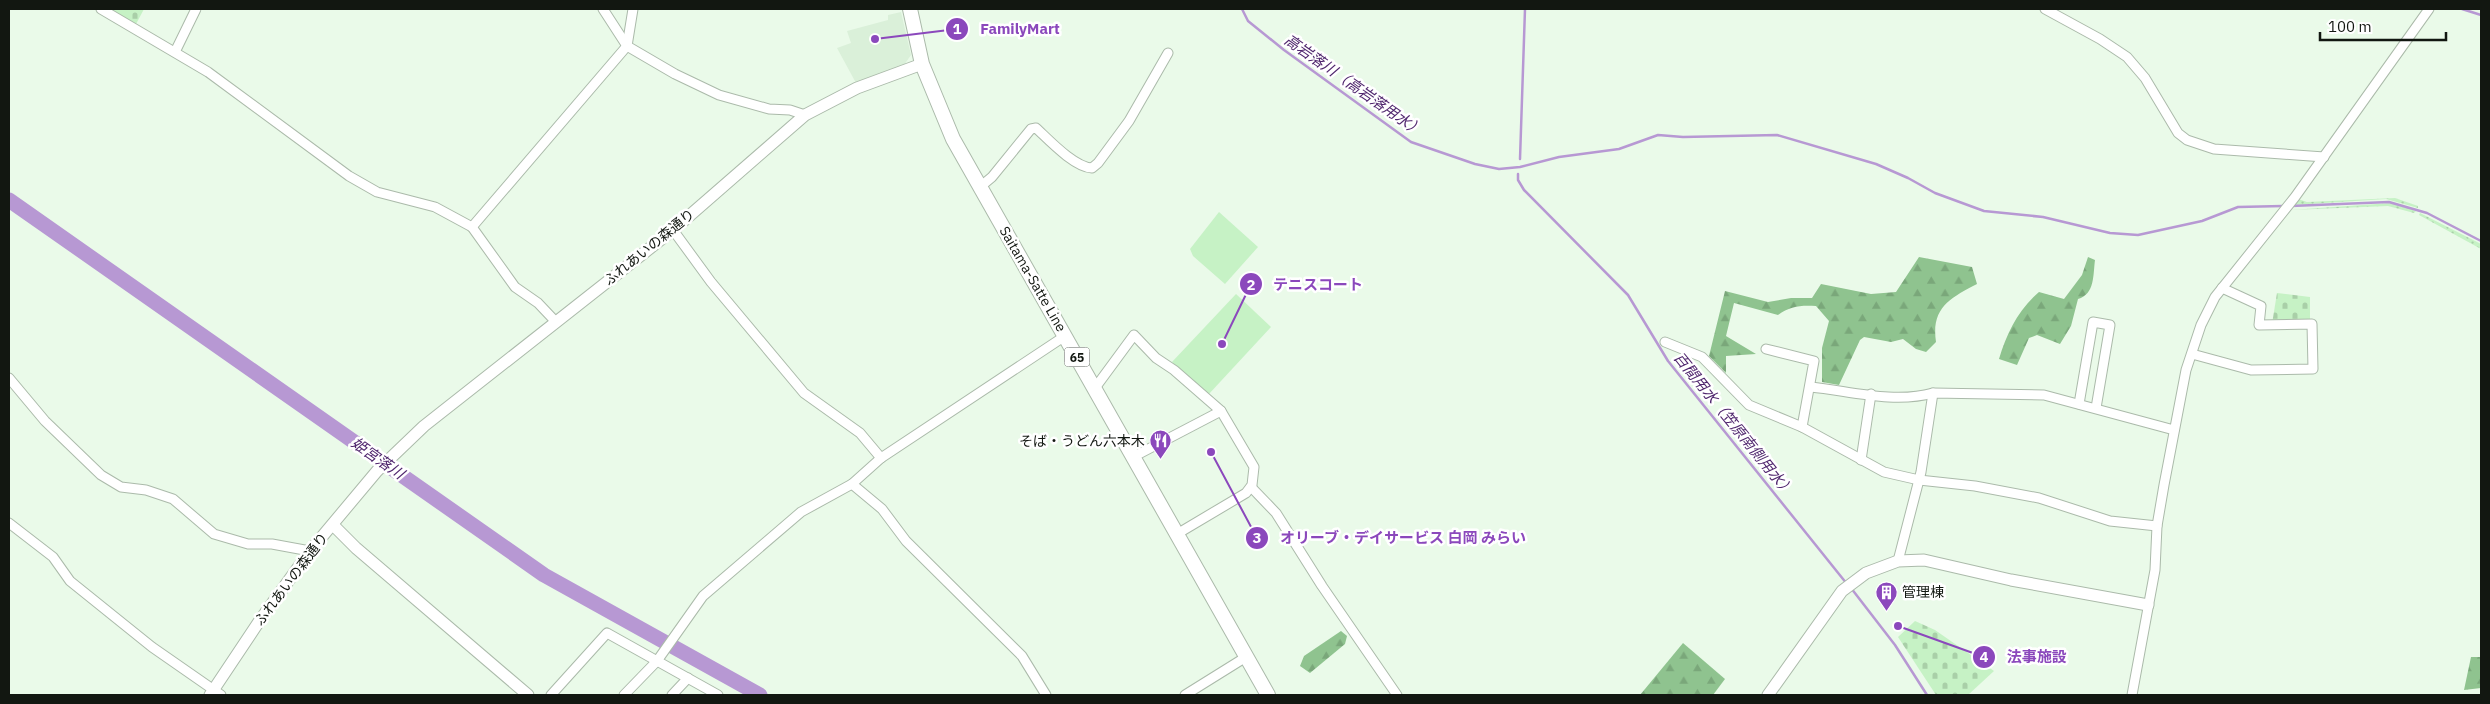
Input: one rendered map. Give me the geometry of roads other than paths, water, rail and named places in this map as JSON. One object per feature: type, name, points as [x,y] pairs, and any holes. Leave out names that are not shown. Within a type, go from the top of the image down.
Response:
[{"type":"main road","name":"Saitama-Satte Line","points":[[910,9],[922,64],[953,139],[1268,695]]},
{"type":"street","points":[[101,9],[216,78],[349,176],[377,192],[435,207],[472,227],[515,287],[538,303],[556,322]]},
{"type":"street","points":[[174,52],[196,9]]},
{"type":"street","points":[[603,9],[627,46],[674,74],[719,95],[769,110],[790,110],[805,115]]},
{"type":"street","points":[[472,227],[627,46],[633,9]]},
{"type":"street","points":[[2045,9],[2100,38],[2127,57],[2145,78],[2178,132],[2188,140],[2214,149],[2324,157]]},
{"type":"street","points":[[2132,695],[2155,570],[2157,526],[2174,430],[2186,370],[2202,325],[2222,288],[2295,197],[2429,9]]},
{"type":"street","points":[[980,187],[992,177],[1031,128],[1036,128],[1058,149],[1085,167],[1092,168],[1098,164],[1129,121],[1168,53]]},
{"type":"street","name":"ふれあいの森通り","points":[[215,694],[258,623],[310,551],[380,469],[424,426],[673,230],[805,115],[856,88],[922,64]]},
{"type":"street","points":[[673,230],[711,282],[804,393],[860,433],[881,458]]},
{"type":"street","points":[[2192,354],[2251,370],[2312,369],[2312,324],[2259,325],[2261,306],[2222,288]]},
{"type":"street","points":[[2079,404],[2093,322],[2110,325],[2096,408]]},
{"type":"street","points":[[1095,388],[1134,335],[1156,358],[1174,370],[1220,412],[1254,467],[1254,478],[1251,488],[1246,493],[1177,534]]},
{"type":"street","points":[[624,695],[658,658],[703,596],[800,512],[852,484],[881,458],[1065,336]]},
{"type":"street","points":[[1665,342],[1702,357],[1749,405],[1802,427],[1884,472],[1919,480],[1975,486],[2038,498],[2110,521],[2157,526]]},
{"type":"street","points":[[1766,350],[1814,361],[1811,386],[1802,427]]},
{"type":"street","points":[[9,378],[84,460],[121,487],[146,490],[173,500],[214,534],[248,544],[272,544],[310,551]]},
{"type":"street","points":[[1811,386],[1915,398],[1933,393],[2044,394],[2174,430]]},
{"type":"street","points":[[1898,561],[1919,480],[1933,393]]},
{"type":"street","points":[[1861,460],[1871,394]]},
{"type":"street","points":[[1133,457],[1220,412]]},
{"type":"street","points":[[852,484],[882,509],[906,541],[1022,656],[1046,695]]},
{"type":"street","points":[[1251,488],[1276,514],[1322,586],[1397,695]]},
{"type":"street","points":[[9,523],[53,557],[70,581],[152,647],[215,694]]},
{"type":"street","points":[[333,525],[356,548],[528,695]]},
{"type":"street","points":[[1768,695],[1842,591],[1866,572],[1898,561],[1924,560],[2011,580],[2148,605]]},
{"type":"street","points":[[551,695],[607,633],[658,658],[716,695]]},
{"type":"street","points":[[1185,695],[1246,657]]},
{"type":"street","points":[[672,695],[688,678]]},
{"type":"waterway","name":"高岩落川（高岩落用水）","points":[[1242,9],[1248,21],[1284,50],[1411,142],[1475,164],[1499,169],[1520,167],[1559,157],[1619,149],[1658,135],[1683,137],[1777,135],[1876,164],[1908,178],[1935,193],[1984,211],[2043,217],[2110,233],[2138,235],[2202,221],[2238,207],[2283,206]]},
{"type":"waterway","name":"百間用水（笠原南側用水）","points":[[1520,159],[1525,9]]},
{"type":"waterway","points":[[2462,9],[2481,15]]},
{"type":"waterway","name":"百間用水（笠原南側用水）","points":[[1518,174],[1518,180],[1524,190],[1628,295],[1668,361],[1847,584]]},
{"type":"waterway","name":"姫宮落川","points":[[9,200],[544,575],[760,695]]},
{"type":"waterway","name":"高岩落川（高岩落用水）","points":[[2291,206],[2389,202],[2427,213],[2481,241]]},
{"type":"waterway","name":"百間用水（笠原南側用水）","points":[[1851,588],[1895,645],[1927,695]]},
{"type":"place","name":"FamilyMart","points":[[875,39]]},
{"type":"place","name":"テニスコート","points":[[1222,344]]},
{"type":"place","name":"オリーブ・デイサービス 白岡 みらい","points":[[1211,452]]},
{"type":"place","name":"そば・うどん六本木","points":[[1161,460]]},
{"type":"place","name":"管理棟","points":[[1886,611]]},
{"type":"place","name":"法事施設","points":[[1898,626]]}]
